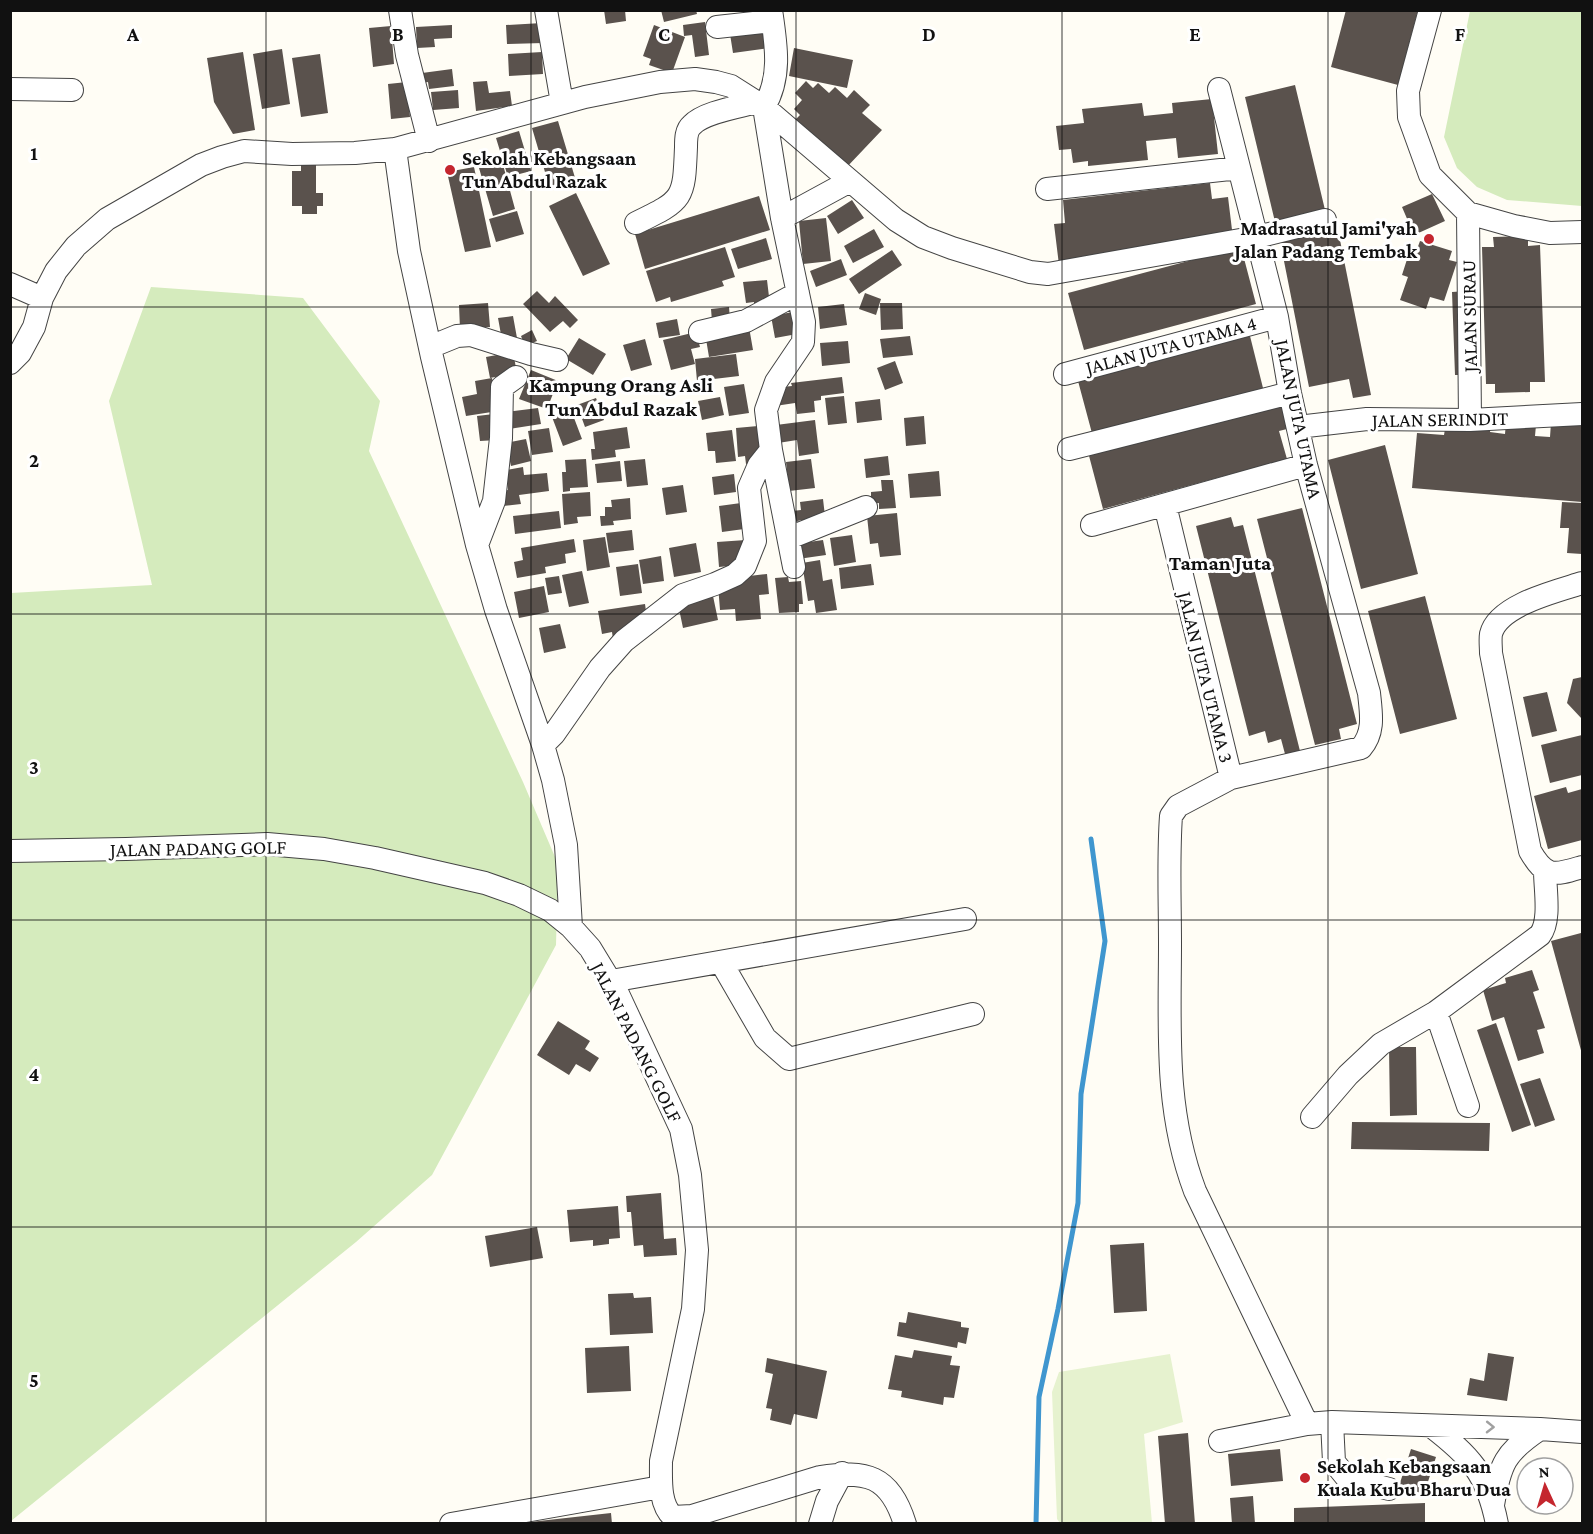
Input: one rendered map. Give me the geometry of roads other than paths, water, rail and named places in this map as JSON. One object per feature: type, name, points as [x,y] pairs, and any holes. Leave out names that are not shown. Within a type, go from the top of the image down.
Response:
[{"type":"street","points":[[400,10],[407,55],[429,141]]},
{"type":"street","points":[[546,10],[562,103]]},
{"type":"street","points":[[1430,10],[1408,91],[1409,117],[1430,175],[1468,213],[1550,233],[1582,232]]},
{"type":"street","points":[[636,223],[660,212],[680,195],[685,182],[686,136],[690,126],[704,117],[760,104],[771,94],[776,78],[771,16],[717,27]]},
{"type":"street","points":[[10,363],[20,353],[34,327],[42,298],[56,271],[76,246],[106,219],[201,165],[244,151],[292,154],[356,153],[395,149],[562,103],[660,82],[695,79],[731,86],[760,104],[896,220],[922,237],[1039,273],[1257,237],[1325,220]]},
{"type":"street","points":[[10,89],[72,90]]},
{"type":"street","name":"JALAN JUTA UTAMA","points":[[1219,89],[1277,317],[1290,393],[1306,465],[1369,693],[1372,714],[1371,731],[1368,740],[1361,748],[1231,778]]},
{"type":"street","points":[[760,104],[804,322],[803,342],[776,382],[766,410],[771,450],[794,567]]},
{"type":"street","points":[[395,149],[409,251],[477,545],[510,654],[543,745],[553,780],[566,845],[571,927]]},
{"type":"street","points":[[1047,189],[1239,168]]},
{"type":"street","points":[[782,218],[850,181]]},
{"type":"street","name":"JALAN SURAU","points":[[1468,213],[1470,420]]},
{"type":"street","points":[[10,284],[42,298]]},
{"type":"street","points":[[700,332],[746,321],[798,293]]},
{"type":"street","name":"JALAN JUTA UTAMA 4","points":[[1065,374],[1277,317]]},
{"type":"street","points":[[430,347],[457,336],[471,335],[557,360]]},
{"type":"street","points":[[477,545],[494,501],[501,438],[502,387],[516,377]]},
{"type":"street","points":[[1069,449],[1290,393]]},
{"type":"street","name":"JALAN SERINDIT","points":[[1298,427],[1366,419],[1470,420],[1582,414]]},
{"type":"street","points":[[543,745],[554,734],[600,668],[624,641],[683,595],[715,584],[745,566],[755,541],[749,488],[759,465],[771,450]]},
{"type":"street","points":[[1092,525],[1306,465]]},
{"type":"street","name":"JALAN JUTA UTAMA 3","points":[[1165,505],[1231,778]]},
{"type":"street","points":[[789,538],[866,507]]},
{"type":"street","points":[[1582,583],[1515,608],[1500,619],[1491,633],[1491,653],[1530,852],[1539,867],[1545,871],[1559,873],[1582,867]]},
{"type":"street","points":[[1231,778],[1178,806],[1171,816],[1170,1048],[1172,1104],[1184,1163],[1195,1191],[1307,1424]]},
{"type":"street","name":"JALAN PADANG GOLF","points":[[10,851],[267,844],[324,849],[386,860],[485,883],[519,895],[550,910],[571,927],[590,948],[611,981],[681,1129],[690,1175],[697,1250],[693,1309],[661,1461],[661,1487],[667,1512],[672,1521]]},
{"type":"street","points":[[1312,1118],[1348,1075],[1381,1044],[1436,1012],[1540,935],[1544,930],[1546,920],[1545,871]]},
{"type":"street","points":[[611,981],[965,919]]},
{"type":"street","points":[[721,962],[765,1038],[789,1059],[972,1014]]},
{"type":"street","points":[[1436,1012],[1468,1107]]},
{"type":"street","points":[[1332,1422],[1334,1462],[1347,1478],[1389,1489]]},
{"type":"street","points":[[1220,1441],[1307,1424],[1332,1422],[1582,1432]]},
{"type":"street","points":[[1431,1426],[1463,1450],[1476,1466],[1495,1514]]},
{"type":"street","points":[[1495,1514],[1499,1474],[1506,1460],[1523,1440],[1540,1429]]},
{"type":"street","points":[[820,1524],[827,1501],[842,1473]]},
{"type":"street","points":[[672,1521],[820,1477],[842,1473],[862,1474],[874,1478],[887,1489],[905,1524]]},
{"type":"street","points":[[451,1524],[661,1487]]},
{"type":"waterway","points":[[1036,1524],[1039,1397],[1078,1203],[1081,1094],[1105,941],[1091,839]]},
{"type":"place","name":"Sekolah Kebangsaan Tun Abdul Razak","points":[[450,170]]},
{"type":"place","name":"Madrasatul Jami'yah Jalan Padang Tembak","points":[[1429,239]]},
{"type":"place","name":"Sekolah Kebangsaan Kuala Kubu Bharu Dua","points":[[1305,1478]]},
{"type":"district","name":"Kampung Orang Asli Tun Abdul Razak","points":[[621,397]]},
{"type":"district","name":"Taman Juta","points":[[1220,563]]}]
